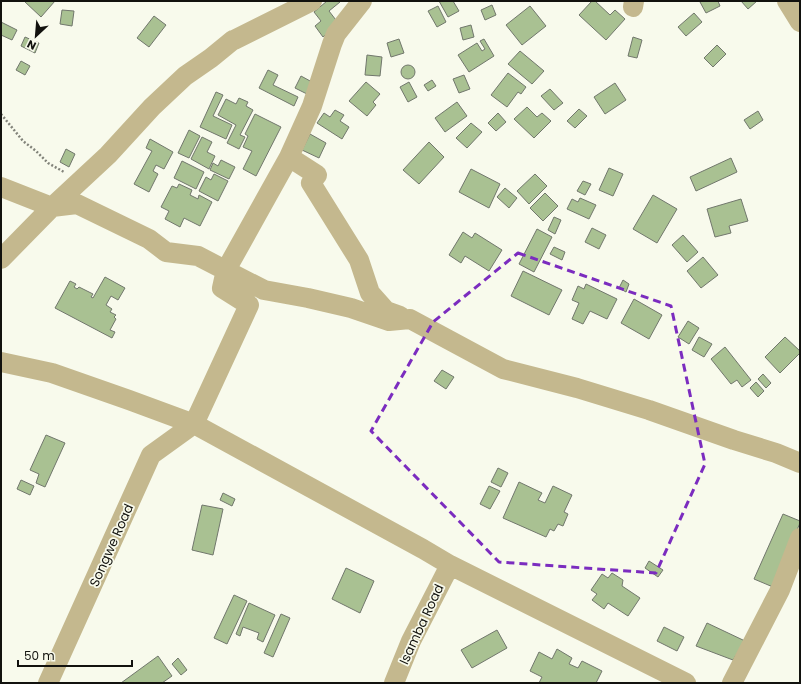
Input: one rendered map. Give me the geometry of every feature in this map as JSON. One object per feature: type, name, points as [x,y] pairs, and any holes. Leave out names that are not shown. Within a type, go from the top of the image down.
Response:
[{"type":"street","points":[[1,260],[52,207],[108,155],[152,107],[185,76],[233,40],[312,1]]},
{"type":"street","points":[[194,424],[249,305],[222,288],[226,270],[289,157],[312,106],[336,34],[362,1]]},
{"type":"street","points":[[786,1],[800,22]]},
{"type":"street","points":[[289,157],[317,175],[312,183],[359,260],[370,293],[386,311],[410,319],[503,369],[577,388],[649,410],[776,453],[800,463]]},
{"type":"street","points":[[1,188],[52,207],[77,204],[149,239],[166,252],[198,256],[264,290],[351,308],[389,321],[410,319]]},
{"type":"street","points":[[1,362],[52,373],[194,424],[450,565],[686,683]]},
{"type":"street","name":"Songwe Road","points":[[48,683],[150,455],[194,424]]},
{"type":"street","points":[[732,683],[780,590],[800,538]]},
{"type":"street","name":"Isamba Road","points":[[394,683],[411,641],[450,565]]},
{"type":"path","points":[[1,114],[23,141],[48,163],[80,181]]},
{"type":"highlighted area","points":[[518,253],[671,306],[705,464],[656,573],[499,562],[371,431],[433,322]]},
{"type":"building","points":[[24,1],[55,1],[41,17]]},
{"type":"building","points":[[327,1],[340,2],[329,11],[339,24],[323,37],[315,26],[321,21],[314,12]]},
{"type":"building","points":[[439,1],[453,1],[459,11],[448,17]]},
{"type":"building","points":[[592,1],[595,1],[610,15],[615,10],[625,19],[606,40],[579,15]]},
{"type":"building","points":[[718,1],[720,6],[706,13],[700,2]]},
{"type":"building","points":[[741,1],[757,1],[748,9]]},
{"type":"building","points":[[492,5],[496,15],[485,20],[481,10]]},
{"type":"building","points":[[438,6],[446,22],[437,27],[428,11]]},
{"type":"building","points":[[530,6],[546,26],[522,45],[506,25]]},
{"type":"building","points":[[62,10],[74,11],[72,26],[60,24]]},
{"type":"building","points":[[694,13],[702,22],[686,36],[678,27]]},
{"type":"building","points":[[154,16],[166,25],[149,47],[137,38]]},
{"type":"building","points":[[1,22],[17,30],[12,40],[1,35]]},
{"type":"building","points":[[471,25],[474,37],[463,40],[460,28]]},
{"type":"building","points":[[25,37],[39,43],[35,53],[21,46]]},
{"type":"building","points":[[633,37],[642,40],[637,58],[628,56]]},
{"type":"building","points":[[399,39],[404,53],[391,57],[387,43]]},
{"type":"building","points":[[484,39],[494,56],[469,72],[458,55],[477,43],[482,51],[485,49],[480,41]]},
{"type":"building","points":[[717,45],[726,54],[713,67],[704,58]]},
{"type":"building","points":[[520,51],[544,71],[532,84],[508,64]]},
{"type":"building","points":[[367,55],[382,57],[380,76],[365,75]]},
{"type":"building","points":[[21,61],[30,66],[25,75],[16,70]]},
{"type":"building","points":[[408,65],[413,67],[415,72],[413,77],[408,79],[403,77],[401,72],[403,67]]},
{"type":"building","points":[[268,70],[278,75],[273,85],[298,97],[294,106],[259,88]]},
{"type":"building","points":[[508,73],[526,87],[521,94],[518,92],[507,107],[491,95]]},
{"type":"building","points":[[464,75],[470,89],[459,93],[453,79]]},
{"type":"building","points":[[301,76],[312,82],[307,94],[295,88]]},
{"type":"building","points":[[432,80],[436,86],[428,91],[424,85]]},
{"type":"building","points":[[366,82],[380,94],[373,102],[376,105],[367,116],[349,101]]},
{"type":"building","points":[[409,82],[417,97],[408,102],[400,87]]},
{"type":"building","points":[[615,83],[626,100],[605,114],[594,97]]},
{"type":"building","points":[[550,89],[563,103],[554,110],[541,96]]},
{"type":"building","points":[[216,92],[223,95],[213,116],[232,125],[226,139],[200,127]]},
{"type":"building","points":[[239,98],[248,102],[246,106],[253,110],[240,135],[245,137],[239,149],[227,143],[236,125],[218,115],[226,99],[236,104]]},
{"type":"building","points":[[457,102],[467,116],[445,132],[435,118]]},
{"type":"building","points":[[527,107],[537,117],[542,113],[551,121],[534,138],[514,119]]},
{"type":"building","points":[[579,109],[587,116],[575,128],[567,121]]},
{"type":"building","points":[[335,110],[344,115],[340,121],[349,127],[342,139],[317,123],[324,113],[330,117]]},
{"type":"building","points":[[758,111],[763,120],[750,129],[744,120]]},
{"type":"building","points":[[498,113],[506,122],[496,131],[488,123]]},
{"type":"building","points":[[255,114],[281,127],[256,176],[243,169],[252,151],[243,147],[248,136],[245,134]]},
{"type":"building","points":[[471,123],[482,132],[467,148],[456,138]]},
{"type":"building","points":[[189,130],[200,136],[189,158],[178,153]]},
{"type":"building","points":[[310,134],[326,143],[319,158],[302,150]]},
{"type":"building","points":[[202,137],[212,142],[207,152],[215,156],[209,169],[191,159]]},
{"type":"building","points":[[150,139],[173,152],[164,169],[156,165],[153,171],[158,174],[149,192],[134,184],[152,151],[146,148]]},
{"type":"building","points":[[429,142],[444,157],[419,184],[403,170]]},
{"type":"building","points":[[66,149],[75,154],[69,167],[60,162]]},
{"type":"building","points":[[731,158],[737,172],[696,191],[690,177]]},
{"type":"building","points":[[221,160],[235,167],[229,179],[210,170],[213,163],[218,166]]},
{"type":"building","points":[[182,161],[204,172],[196,189],[174,178]]},
{"type":"building","points":[[609,168],[623,174],[613,196],[599,190]]},
{"type":"building","points":[[471,169],[500,184],[489,208],[459,192]]},
{"type":"building","points":[[214,174],[228,181],[218,201],[199,191],[206,177],[211,180]]},
{"type":"building","points":[[535,174],[547,186],[529,204],[517,191]]},
{"type":"building","points":[[583,181],[591,184],[585,195],[577,191]]},
{"type":"building","points":[[179,184],[192,190],[190,195],[198,199],[199,195],[212,202],[200,226],[184,218],[180,227],[165,219],[169,211],[161,207],[172,186],[177,188]]},
{"type":"building","points":[[505,188],[517,198],[509,208],[497,197]]},
{"type":"building","points":[[545,193],[558,206],[543,221],[530,208]]},
{"type":"building","points":[[653,195],[677,209],[657,243],[633,229]]},
{"type":"building","points":[[580,198],[596,205],[589,219],[567,209],[572,199],[578,202]]},
{"type":"building","points":[[741,199],[748,221],[729,226],[731,233],[715,237],[707,209]]},
{"type":"building","points":[[554,217],[561,220],[555,234],[548,230]]},
{"type":"building","points":[[592,228],[606,235],[599,249],[585,242]]},
{"type":"building","points":[[537,229],[552,237],[534,272],[519,264]]},
{"type":"building","points":[[463,232],[472,238],[475,233],[502,250],[489,271],[465,256],[461,263],[449,255]]},
{"type":"building","points":[[683,235],[698,252],[687,262],[672,245]]},
{"type":"building","points":[[554,247],[565,252],[562,260],[550,254]]},
{"type":"building","points":[[703,257],[718,275],[701,288],[687,271]]},
{"type":"building","points":[[523,271],[562,290],[549,315],[511,296]]},
{"type":"building","points":[[105,277],[125,288],[118,300],[111,296],[106,305],[112,309],[110,312],[116,315],[114,317],[116,319],[110,330],[115,332],[112,338],[55,308],[70,281],[76,284],[74,287],[77,289],[79,287],[93,294],[91,297],[93,298]]},
{"type":"building","points":[[623,280],[629,284],[626,292],[619,288]]},
{"type":"building","points":[[586,284],[617,299],[607,319],[590,311],[583,324],[572,319],[579,303],[572,300],[578,286],[584,289]]},
{"type":"building","points":[[634,299],[662,315],[649,339],[621,323]]},
{"type":"building","points":[[688,321],[699,328],[689,344],[678,337]]},
{"type":"building","points":[[699,337],[712,344],[704,357],[692,350]]},
{"type":"building","points":[[785,337],[800,351],[800,353],[780,373],[765,357]]},
{"type":"building","points":[[725,347],[751,380],[742,387],[737,380],[731,384],[711,359]]},
{"type":"building","points":[[442,370],[454,377],[446,389],[434,381]]},
{"type":"building","points":[[763,374],[771,383],[766,388],[758,379]]},
{"type":"building","points":[[756,382],[764,391],[758,397],[750,388]]},
{"type":"building","points":[[46,435],[65,443],[45,487],[36,483],[39,474],[30,470]]},
{"type":"building","points":[[498,468],[508,473],[501,487],[491,482]]},
{"type":"building","points":[[21,480],[34,486],[30,495],[17,489]]},
{"type":"building","points":[[519,482],[542,493],[538,500],[545,503],[553,486],[572,495],[564,512],[568,514],[563,526],[558,524],[554,531],[550,529],[546,537],[503,518]]},
{"type":"building","points":[[489,486],[500,491],[490,509],[480,504]]},
{"type":"building","points":[[223,493],[235,499],[232,506],[220,500]]},
{"type":"building","points":[[202,505],[223,509],[213,555],[192,550]]},
{"type":"building","points":[[783,514],[800,521],[800,523],[773,587],[754,579]]},
{"type":"building","points":[[649,561],[663,570],[658,577],[645,568]]},
{"type":"building","points":[[346,568],[374,581],[360,613],[332,599]]},
{"type":"building","points":[[612,573],[623,580],[622,586],[640,598],[628,616],[608,603],[604,609],[592,600],[597,594],[591,590],[602,574],[608,578]]},
{"type":"building","points":[[234,595],[247,601],[227,644],[214,638]]},
{"type":"building","points":[[249,603],[275,615],[263,642],[257,639],[259,633],[243,627],[240,636],[236,634]]},
{"type":"building","points":[[281,614],[290,618],[273,657],[264,653]]},
{"type":"building","points":[[707,623],[745,641],[733,660],[696,646]]},
{"type":"building","points":[[664,627],[684,637],[677,651],[657,641]]},
{"type":"building","points":[[497,630],[507,648],[472,668],[461,650]]},
{"type":"building","points":[[557,649],[572,658],[569,664],[578,668],[582,661],[602,671],[596,683],[539,683],[542,677],[530,671],[539,652],[552,659]]},
{"type":"building","points":[[158,656],[172,676],[162,683],[121,683]]},
{"type":"building","points":[[178,658],[187,670],[181,675],[172,664]]}]
